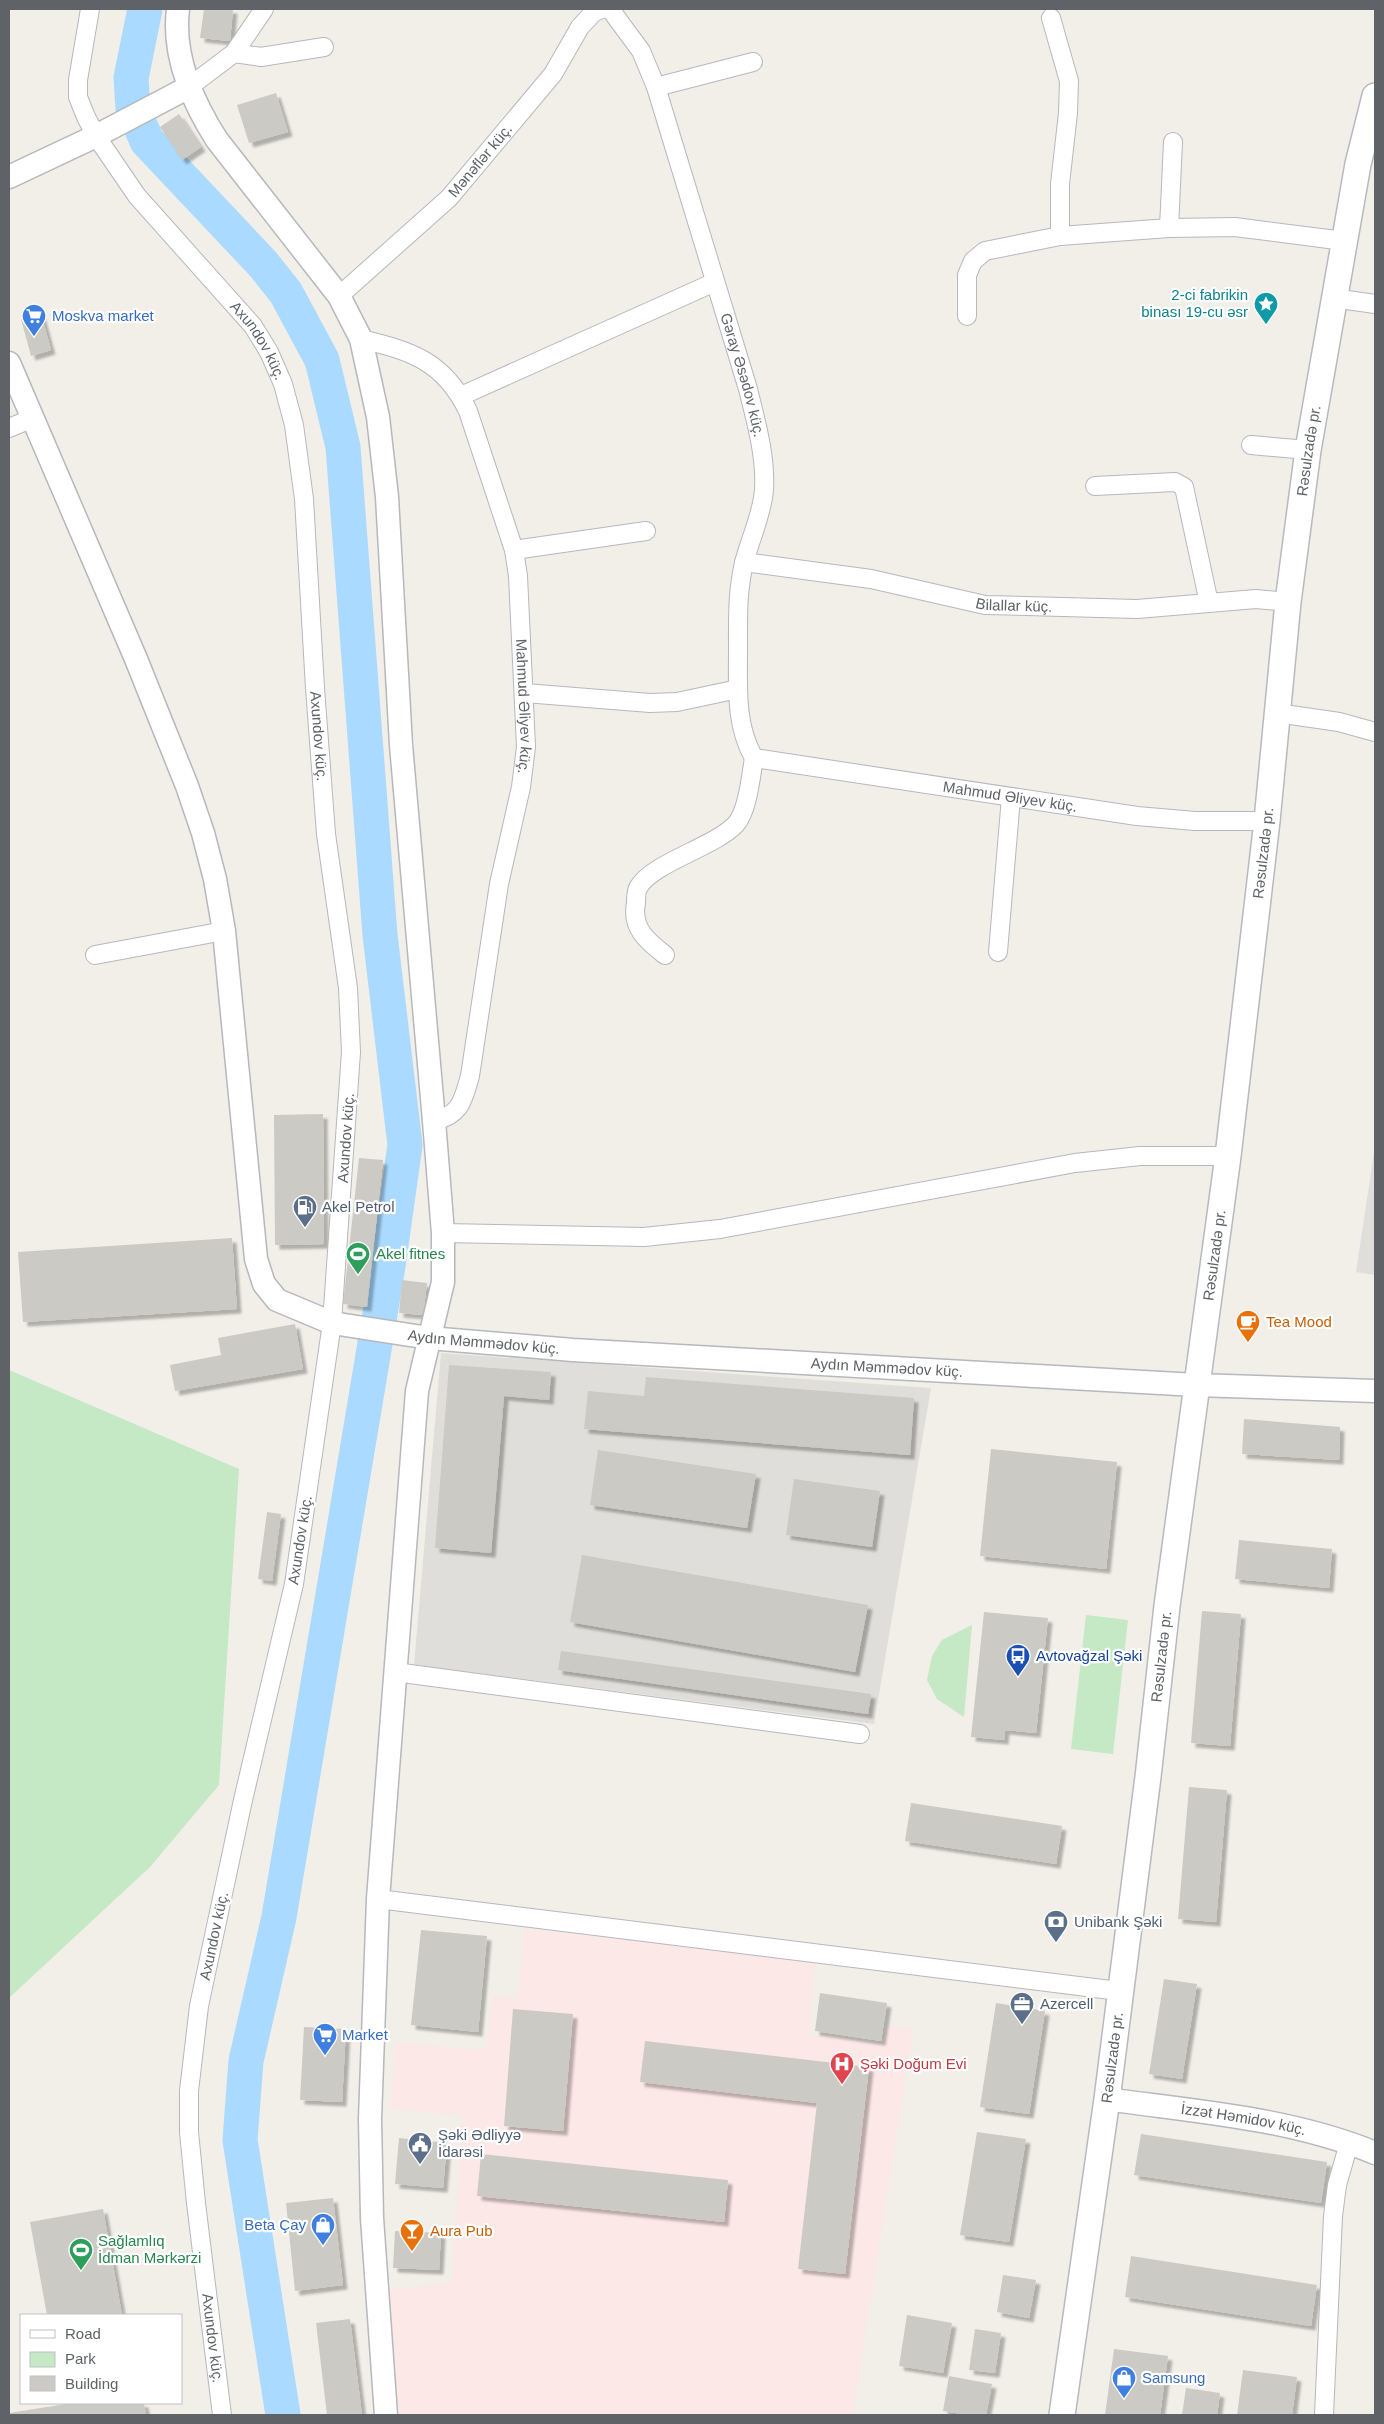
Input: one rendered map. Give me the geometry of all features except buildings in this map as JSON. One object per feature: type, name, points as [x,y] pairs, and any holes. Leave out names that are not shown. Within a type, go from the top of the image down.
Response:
[{"type":"main road","name":"Rəsulzadə pr.","points":[[1062,2415],[1107,2099],[1196,1385],[1228,1156],[1266,821],[1288,602],[1308,450],[1358,164],[1375,96]]},
{"type":"street","name":"Axundov küç.","points":[[90,9],[78,80],[78,97],[104,132],[137,196],[253,326],[269,352],[283,384],[294,426],[304,499],[326,834],[348,988],[352,1052],[342,1324],[294,1584],[243,1800],[195,2026],[189,2091],[189,2132],[222,2415]]},
{"type":"street","points":[[178,9],[180,60],[200,113],[217,140],[339,296],[361,339],[378,417],[387,497],[401,744],[434,1121],[442,1233],[443,1282],[440,1302],[429,1338],[417,1391],[378,1899],[370,2173],[386,2415]]},
{"type":"street","points":[[9,176],[104,132],[164,102],[189,87],[234,53],[264,9]]},
{"type":"street","name":"Mənəflər küç.","points":[[339,296],[449,198],[553,74],[580,28],[594,12],[602,9]]},
{"type":"street","name":"Gəray Əsədov küç.","points":[[610,9],[641,51],[656,87],[748,389],[765,469],[764,493],[759,516],[744,562],[737,609],[740,721],[748,747],[754,758]]},
{"type":"street","points":[[1051,18],[1069,81],[1068,113],[1060,184],[1060,236]]},
{"type":"street","points":[[234,53],[261,57],[324,47]]},
{"type":"street","points":[[656,87],[752,62]]},
{"type":"street","points":[[1169,228],[1173,142]]},
{"type":"street","points":[[967,316],[967,275],[973,261],[984,251],[1060,236],[1169,228],[1235,227],[1344,241]]},
{"type":"street","points":[[461,396],[715,282]]},
{"type":"street","points":[[1334,298],[1375,304]]},
{"type":"street","name":"Mahmud Əliyev küç.","points":[[361,339],[404,350],[423,360],[444,373],[461,396],[468,411],[514,550],[518,576],[525,693],[525,768],[499,884],[470,1076],[462,1104],[449,1118],[434,1121]]},
{"type":"street","name":"Aydın Məmmədov küç.","points":[[9,363],[132,650],[187,786],[203,833],[215,879],[224,931],[256,1259],[264,1284],[278,1300],[342,1324],[429,1338],[583,1351],[1196,1385],[1375,1391]]},
{"type":"street","points":[[9,428],[33,418]]},
{"type":"street","points":[[1251,445],[1308,450]]},
{"type":"street","points":[[1095,486],[1175,482],[1184,487],[1209,603]]},
{"type":"street","points":[[514,550],[646,531]]},
{"type":"street","name":"Bilallar küç.","points":[[744,562],[872,579],[985,605],[1137,609],[1256,600],[1288,602]]},
{"type":"street","points":[[525,693],[650,703],[678,702],[738,689]]},
{"type":"street","points":[[1277,713],[1338,722],[1375,732]]},
{"type":"street","points":[[665,955],[646,940],[638,928],[634,912],[638,888],[653,873],[717,838],[737,823],[744,809],[754,758]]},
{"type":"street","name":"Mahmud Əliyev küç.","points":[[754,758],[1137,816],[1186,820],[1266,821]]},
{"type":"street","points":[[998,952],[1011,798]]},
{"type":"street","points":[[95,955],[224,931]]},
{"type":"street","points":[[442,1233],[644,1237],[681,1234],[720,1230],[1075,1163],[1140,1156],[1228,1156]]},
{"type":"street","points":[[395,1672],[860,1734]]},
{"type":"street","points":[[378,1899],[1120,1991]]},
{"type":"street","name":"İzzət Həmidov küç.","points":[[1107,2099],[1283,2124],[1349,2142],[1375,2153]]},
{"type":"street","points":[[1324,2415],[1333,2216],[1338,2185],[1349,2142]]},
{"type":"shaded area","points":[[1375,1146],[1375,1275],[1356,1272]]},
{"type":"shaded area","points":[[441,1353],[931,1388],[874,1724],[414,1665]]},
{"type":"shaded area","points":[[524,1928],[815,1960],[809,2034],[884,2044],[887,2026],[913,2030],[853,2415],[399,2415],[387,2290],[452,2283],[462,2115],[390,2109],[396,2043],[486,2050],[492,1996],[518,1999]]},
{"type":"green space","points":[[9,1370],[239,1469],[219,1785],[150,1867],[9,1998]]},
{"type":"green space","points":[[1086,1615],[1128,1620],[1113,1754],[1071,1749]]},
{"type":"green space","points":[[972,1625],[964,1717],[937,1699],[927,1680],[932,1656],[942,1640]]},
{"type":"waterway","points":[[145,9],[131,78],[133,109],[147,141],[263,264],[286,293],[322,360],[343,447],[380,935],[405,1145],[388,1266],[279,1917],[246,2061],[240,2140],[283,2415]]},
{"type":"place","name":"2-ci fabrikin binası 19-cu əsr","points":[[1266,325]]},
{"type":"place","name":"Moskva market","points":[[34,337]]},
{"type":"place","name":"Akel Petrol","points":[[305,1228]]},
{"type":"place","name":"Akel fitnes","points":[[358,1275]]},
{"type":"place","name":"Tea Mood","points":[[1248,1343]]},
{"type":"place","name":"Avtovağzal Şəki","points":[[1018,1677]]},
{"type":"place","name":"Unibank Şəki","points":[[1056,1943]]},
{"type":"place","name":"Azercell","points":[[1022,2025]]},
{"type":"place","name":"Market","points":[[325,2056]]},
{"type":"place","name":"Şəki Doğum Evi","points":[[842,2085]]},
{"type":"place","name":"Şəki Ədliyyə İdarəsi","points":[[420,2165]]},
{"type":"place","name":"Beta Çay","points":[[323,2246]]},
{"type":"place","name":"Aura Pub","points":[[412,2252]]},
{"type":"place","name":"Sağlamlıq İdman Mərkərzi","points":[[81,2271]]},
{"type":"place","name":"Samsung","points":[[1124,2399]]}]
